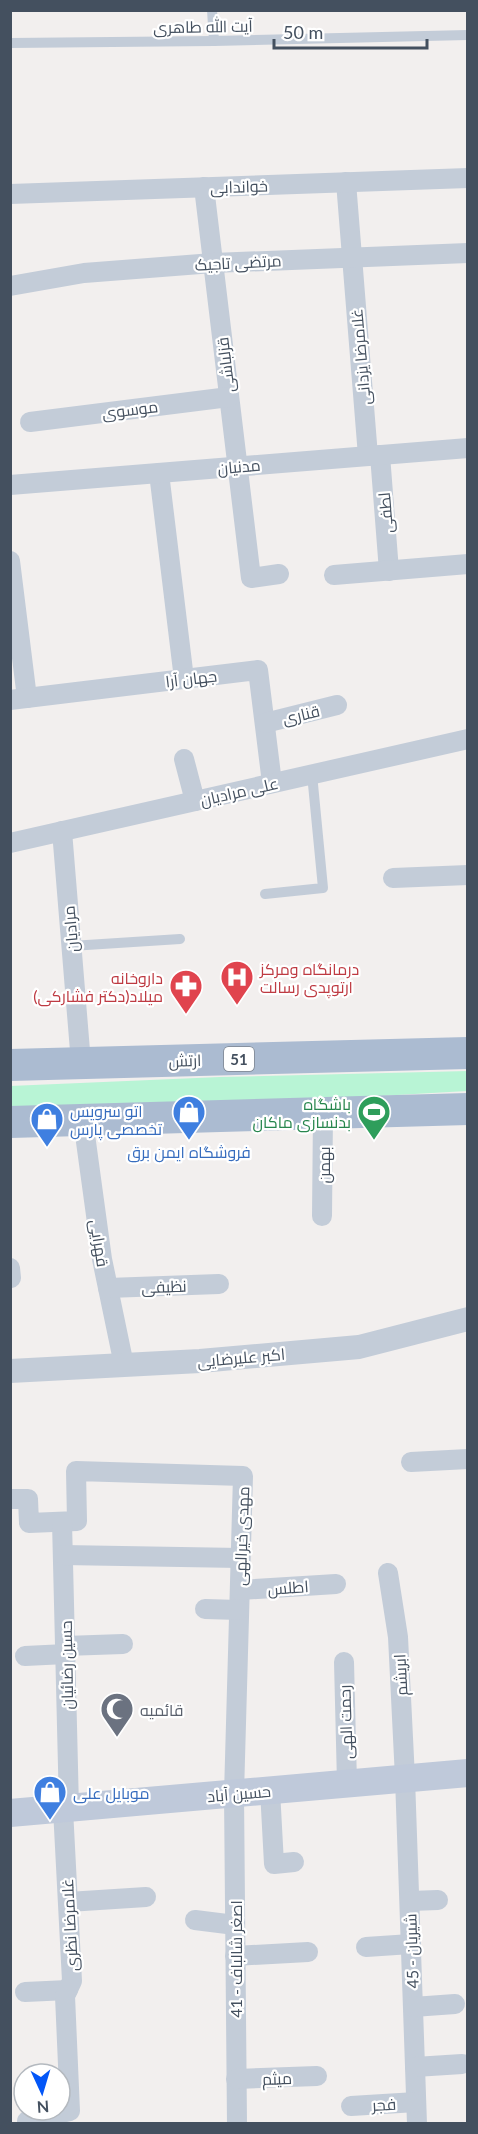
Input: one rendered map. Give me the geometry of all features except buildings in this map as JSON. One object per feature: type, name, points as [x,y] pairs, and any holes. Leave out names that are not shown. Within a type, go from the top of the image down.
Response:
[{"type":"main road","name":"ارتش","points":[[10,1065],[468,1053]]},
{"type":"main road","points":[[10,1122],[468,1109]]},
{"type":"main road","name":"حسین آباد","points":[[10,1813],[468,1773]]},
{"type":"street","name":"خواندابی","points":[[10,194],[468,178]]},
{"type":"street","name":"غلامرضا یزدانی","points":[[346,182],[374,455]]},
{"type":"street","name":"قزلباشی","points":[[204,187],[251,578],[279,574]]},
{"type":"street","name":"مرتضی تاجیک","points":[[10,286],[84,273],[213,263],[468,253]]},
{"type":"street","name":"موسوی","points":[[30,422],[229,397]]},
{"type":"street","name":"مدنیان","points":[[10,485],[468,448]]},
{"type":"street","name":"لطفی","points":[[374,455],[389,571]]},
{"type":"street","points":[[159,473],[184,679]]},
{"type":"street","points":[[10,561],[19,699]]},
{"type":"street","points":[[334,575],[468,564]]},
{"type":"street","name":"جهان آرا","points":[[19,699],[258,670],[272,783]]},
{"type":"street","name":"قناری","points":[[265,723],[337,705]]},
{"type":"street","name":"علی مرادیان","points":[[10,843],[468,739]]},
{"type":"street","points":[[184,759],[195,801]]},
{"type":"street","name":"مرادیان","points":[[62,831],[81,1063]]},
{"type":"street","points":[[393,878],[468,874]]},
{"type":"street","name":"بهمن","points":[[322,1216],[323,1113]]},
{"type":"street","name":"قهرایی","points":[[83,1120],[102,1259],[124,1365]]},
{"type":"street","name":"نظیفی","points":[[108,1288],[219,1284]]},
{"type":"street","name":"اکبر علیرضایی","points":[[10,1371],[200,1361],[359,1347],[468,1318]]},
{"type":"street","points":[[411,1462],[468,1459]]},
{"type":"street","name":"مهدی خیرالهی","points":[[62,1522],[77,1521],[76,1471],[243,1476],[234,1794]]},
{"type":"street","points":[[10,1499],[28,1499],[29,1523],[62,1522]]},
{"type":"street","name":"حسین رضائیان","points":[[62,1522],[66,1650],[66,1808]]},
{"type":"street","points":[[63,1555],[240,1558]]},
{"type":"street","name":"ابریشم","points":[[388,1573],[398,1637],[405,1778]]},
{"type":"street","name":"اطلس","points":[[240,1590],[336,1584]]},
{"type":"street","points":[[205,1610],[239,1610]]},
{"type":"street","points":[[25,1656],[123,1644]]},
{"type":"street","name":"رحمت الهی","points":[[344,1662],[347,1783]]},
{"type":"street","name":"شیریان - 45","points":[[405,1778],[417,2124]]},
{"type":"street","points":[[270,1790],[274,1864],[294,1862]]},
{"type":"street","name":"اصغر شالباف - 41","points":[[234,1794],[237,2124]]},
{"type":"street","name":"غلامرضا نظری","points":[[66,1808],[72,1982],[65,1995],[68,2062]]},
{"type":"street","points":[[68,1902],[146,1897]]},
{"type":"street","points":[[410,1901],[438,1900]]},
{"type":"street","points":[[195,1920],[235,1925]]},
{"type":"street","points":[[366,1947],[411,1944]]},
{"type":"street","points":[[235,1956],[308,1952]]},
{"type":"street","points":[[25,1992],[68,1990]]},
{"type":"street","points":[[413,2007],[454,2004]]},
{"type":"street","points":[[415,2067],[462,2064]]},
{"type":"street","name":"میثم","points":[[236,2079],[317,2076]]},
{"type":"street","name":"فجر","points":[[351,2106],[416,2102]]},
{"type":"lane","points":[[212,10],[214,41]]},
{"type":"lane","name":"آیت الله طاهری","points":[[10,43],[468,36]]},
{"type":"lane","points":[[265,894],[323,888],[312,774]]},
{"type":"lane","points":[[71,946],[180,939]]},
{"type":"green space","points":[[468,1071],[467,1091],[309,1100],[11,1107],[10,1086],[220,1077]]},
{"type":"place","name":"درمانگاه ومرکز ارتوپدی رسالت","points":[[237,1006]]},
{"type":"place","name":"داروخانه میلاد(دکتر فشارکی)","points":[[186,1015]]},
{"type":"place","name":"فروشگاه ایمن برق","points":[[189,1141]]},
{"type":"place","name":"باشگاه بدنسازی ماکان","points":[[374,1141]]},
{"type":"place","name":"اتو سرویس تخصصی پارس","points":[[47,1148]]},
{"type":"place","name":"قائمیه","points":[[117,1738]]},
{"type":"place","name":"موبایل علی","points":[[50,1821]]}]
